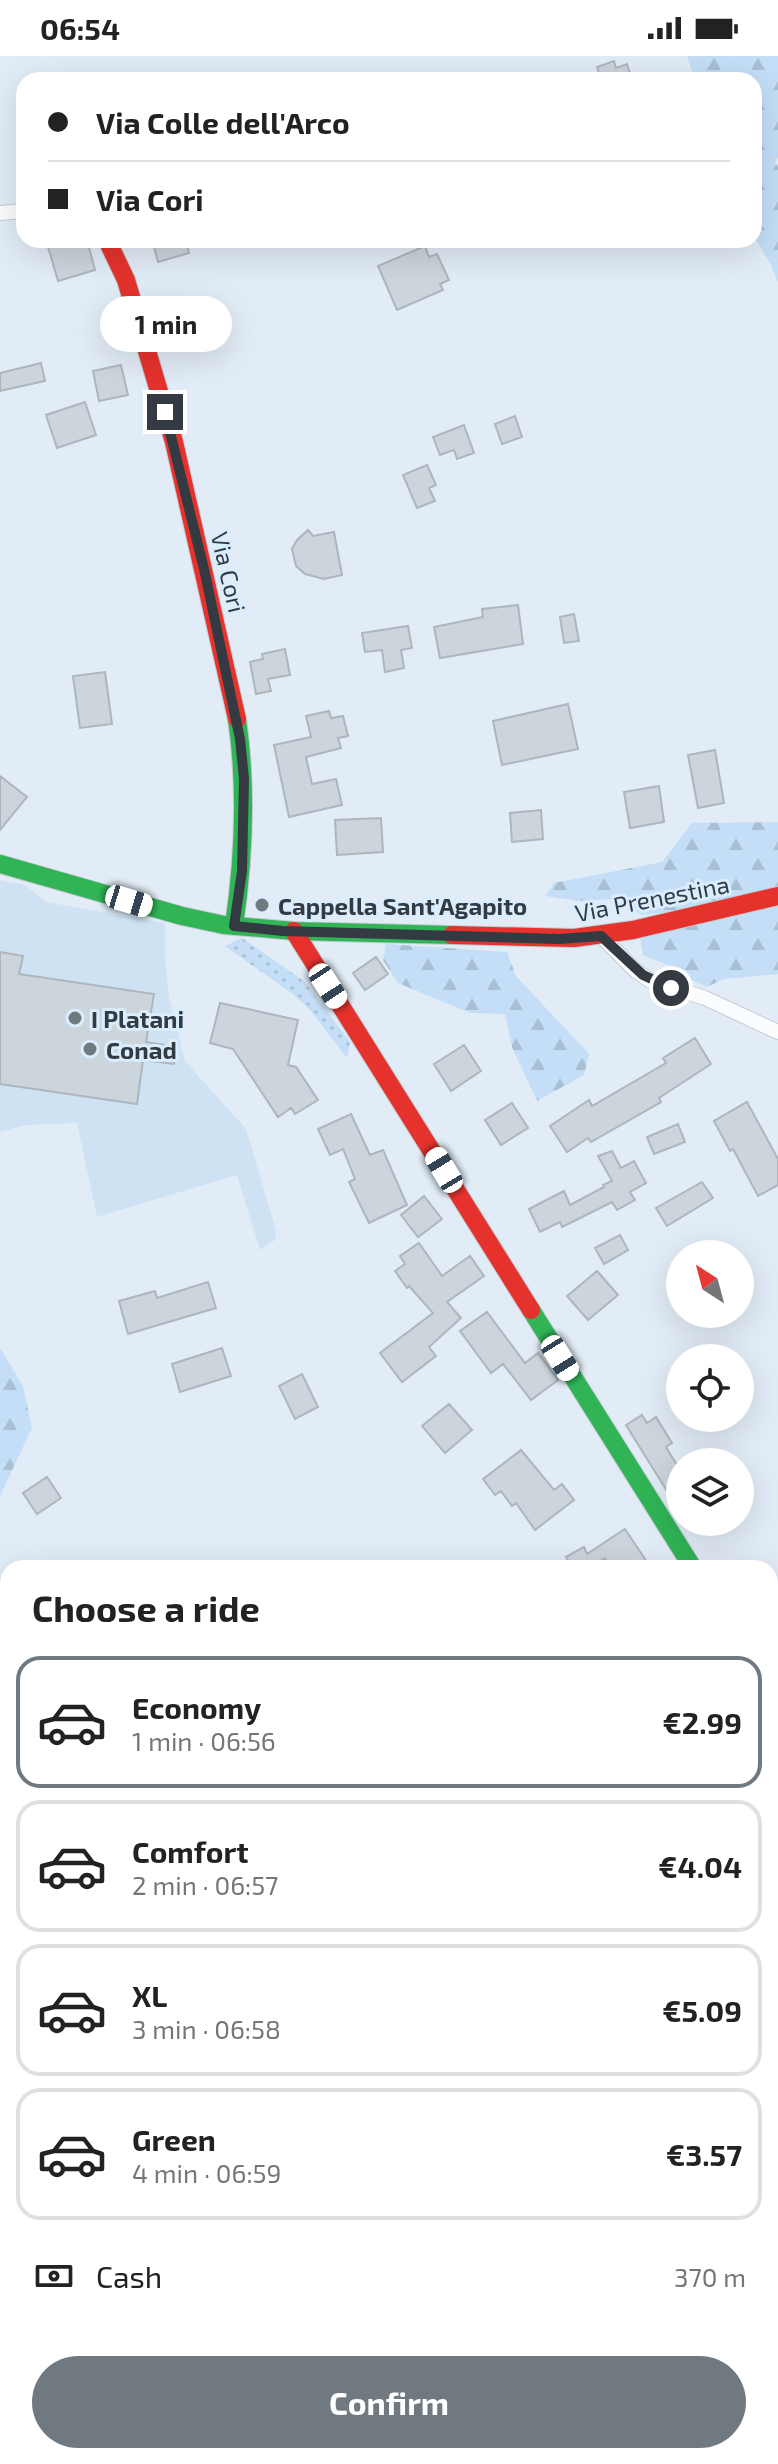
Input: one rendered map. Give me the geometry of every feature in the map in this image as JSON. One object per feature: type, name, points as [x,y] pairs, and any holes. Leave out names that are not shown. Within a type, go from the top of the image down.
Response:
[{"type":"street","name":"Via Cori","points":[[111,248],[126,280],[174,442],[236,714],[244,798],[242,871],[234,926]]},
{"type":"street","name":"Via Prenestina","points":[[0,864],[169,913],[234,926],[294,931],[559,939],[601,936],[778,896]]},
{"type":"street","points":[[294,931],[688,1560]]},
{"type":"street","points":[[601,936],[649,980],[705,998],[778,1032]]},
{"type":"shaded area","points":[[0,880],[25,885],[46,902],[165,923],[169,997],[185,1061],[246,1129],[276,1230],[275,1240],[260,1250],[237,1175],[97,1217],[77,1123],[25,1125],[0,1132]]},
{"type":"green space","points":[[687,56],[778,56],[778,157],[775,162],[778,167],[778,282],[761,248],[762,72],[692,72]]},
{"type":"green space","points":[[778,822],[778,890],[703,908],[642,915],[616,899],[578,901],[546,896],[554,883],[662,862],[692,823]]},
{"type":"green space","points":[[778,902],[778,974],[724,979],[707,987],[675,968],[643,955],[640,938]]},
{"type":"green space","points":[[242,938],[304,981],[350,1042],[347,1058],[310,1010],[293,994],[225,946]]},
{"type":"green space","points":[[386,944],[507,952],[516,976],[589,1054],[584,1075],[537,1101],[512,1047],[505,1014],[470,1013],[398,983],[383,960]]},
{"type":"green space","points":[[0,1348],[23,1386],[32,1428],[0,1496]]},
{"type":"building","points":[[614,61],[616,68],[627,64],[630,72],[599,72],[597,67]]},
{"type":"building","points":[[48,248],[89,248],[95,270],[58,281]]},
{"type":"building","points":[[154,248],[188,248],[189,253],[158,262]]},
{"type":"building","points":[[426,248],[429,257],[437,254],[449,280],[440,284],[443,290],[397,310],[378,266]]},
{"type":"building","points":[[41,363],[45,381],[0,391],[0,373]]},
{"type":"building","points":[[121,365],[128,395],[99,401],[93,371]]},
{"type":"building","points":[[85,402],[96,435],[57,448],[46,415]]},
{"type":"building","points":[[515,416],[522,437],[502,444],[495,424]]},
{"type":"building","points":[[464,425],[474,453],[457,459],[454,450],[440,455],[433,437]]},
{"type":"building","points":[[427,465],[436,485],[429,488],[435,501],[417,508],[403,475]]},
{"type":"building","points":[[308,530],[313,536],[334,532],[342,575],[324,579],[305,574],[296,566],[292,549]]},
{"type":"building","points":[[518,605],[523,644],[440,658],[434,627],[483,617],[482,609]]},
{"type":"building","points":[[574,614],[579,641],[564,643],[560,617]]},
{"type":"building","points":[[408,626],[412,648],[401,650],[404,668],[385,672],[382,650],[365,652],[362,633]]},
{"type":"building","points":[[285,649],[290,675],[268,679],[271,691],[256,694],[250,662],[263,659],[262,654]]},
{"type":"building","points":[[105,672],[112,724],[80,728],[73,676]]},
{"type":"building","points":[[568,704],[578,749],[502,765],[493,721]]},
{"type":"building","points":[[329,711],[331,718],[343,716],[348,736],[338,738],[341,748],[306,757],[312,784],[336,779],[342,805],[289,817],[274,745],[311,737],[306,716]]},
{"type":"building","points":[[715,750],[724,803],[698,808],[688,755]]},
{"type":"building","points":[[0,776],[27,797],[0,830]]},
{"type":"building","points":[[659,786],[664,822],[630,828],[624,792]]},
{"type":"building","points":[[541,810],[543,839],[512,842],[510,813]]},
{"type":"building","points":[[381,818],[383,852],[337,855],[335,820]]},
{"type":"building","name":"I Platani","points":[[0,952],[23,956],[19,974],[154,994],[146,1042],[177,1047],[174,1064],[143,1060],[137,1104],[0,1084]]},
{"type":"building","points":[[376,957],[388,974],[365,990],[353,973]]},
{"type":"building","points":[[220,1003],[298,1020],[288,1065],[296,1067],[318,1100],[295,1114],[291,1108],[278,1117],[233,1049],[210,1043]]},
{"type":"building","points":[[695,1038],[711,1064],[659,1098],[661,1102],[591,1142],[588,1138],[567,1152],[550,1126],[589,1100],[592,1106],[666,1063],[663,1058]]},
{"type":"building","points":[[464,1045],[481,1071],[451,1091],[434,1064]]},
{"type":"building","points":[[747,1102],[778,1159],[778,1185],[758,1196],[714,1121]]},
{"type":"building","points":[[512,1103],[528,1128],[501,1145],[485,1120]]},
{"type":"building","points":[[351,1114],[370,1155],[383,1150],[407,1205],[369,1223],[349,1182],[355,1179],[343,1149],[330,1155],[318,1129]]},
{"type":"building","points":[[678,1124],[685,1142],[654,1154],[647,1137]]},
{"type":"building","points":[[612,1151],[621,1168],[634,1161],[646,1183],[630,1192],[635,1200],[617,1210],[612,1202],[562,1227],[560,1222],[540,1232],[529,1209],[564,1191],[570,1205],[604,1187],[612,1181],[598,1156]]},
{"type":"building","points":[[702,1182],[713,1198],[667,1226],[656,1208]]},
{"type":"building","points":[[424,1196],[442,1219],[418,1237],[401,1215]]},
{"type":"building","points":[[620,1235],[628,1250],[604,1264],[595,1248]]},
{"type":"building","points":[[419,1243],[442,1276],[470,1256],[484,1276],[447,1302],[461,1318],[429,1347],[436,1356],[402,1382],[380,1353],[433,1313],[409,1286],[407,1288],[395,1271],[405,1264],[400,1256]]},
{"type":"building","points":[[597,1271],[618,1295],[588,1320],[567,1296]]},
{"type":"building","points":[[208,1282],[216,1308],[128,1334],[119,1301],[155,1291],[157,1298]]},
{"type":"building","points":[[487,1312],[525,1363],[538,1353],[558,1380],[531,1400],[503,1364],[491,1373],[460,1331]]},
{"type":"building","points":[[222,1348],[231,1376],[180,1392],[172,1364]]},
{"type":"building","points":[[302,1374],[318,1407],[295,1419],[279,1386]]},
{"type":"building","points":[[449,1404],[472,1430],[445,1453],[422,1426]]},
{"type":"building","points":[[642,1415],[647,1423],[656,1417],[672,1443],[666,1447],[666,1489],[626,1425]]},
{"type":"building","points":[[521,1450],[554,1490],[562,1484],[574,1500],[535,1530],[516,1503],[512,1506],[501,1491],[495,1495],[483,1479]]},
{"type":"building","points":[[47,1477],[61,1498],[37,1514],[23,1493]]},
{"type":"building","points":[[625,1529],[646,1560],[568,1560],[566,1557],[584,1547],[587,1554]]},
{"type":"traffic: fast","points":[[234,926],[243,822],[237,719]]},
{"type":"traffic: fast","points":[[0,864],[224,925],[294,931],[452,935]]},
{"type":"traffic: fast","points":[[531,1310],[688,1560]]},
{"type":"traffic: jam","points":[[111,248],[126,280],[174,442],[237,719]]},
{"type":"traffic: jam","points":[[452,935],[574,938],[633,930],[778,896]]},
{"type":"traffic: jam","points":[[294,931],[531,1310]]},
{"type":"place","name":"Cappella Sant'Agapito","points":[[262,905]]},
{"type":"place","name":"I Platani","points":[[75,1018]]},
{"type":"place","name":"Conad","points":[[90,1049]]},
{"type":"route","points":[[165,412],[204,569],[240,739],[244,779],[242,871],[234,926],[283,931],[559,939],[601,936],[649,980],[671,988]]}]
